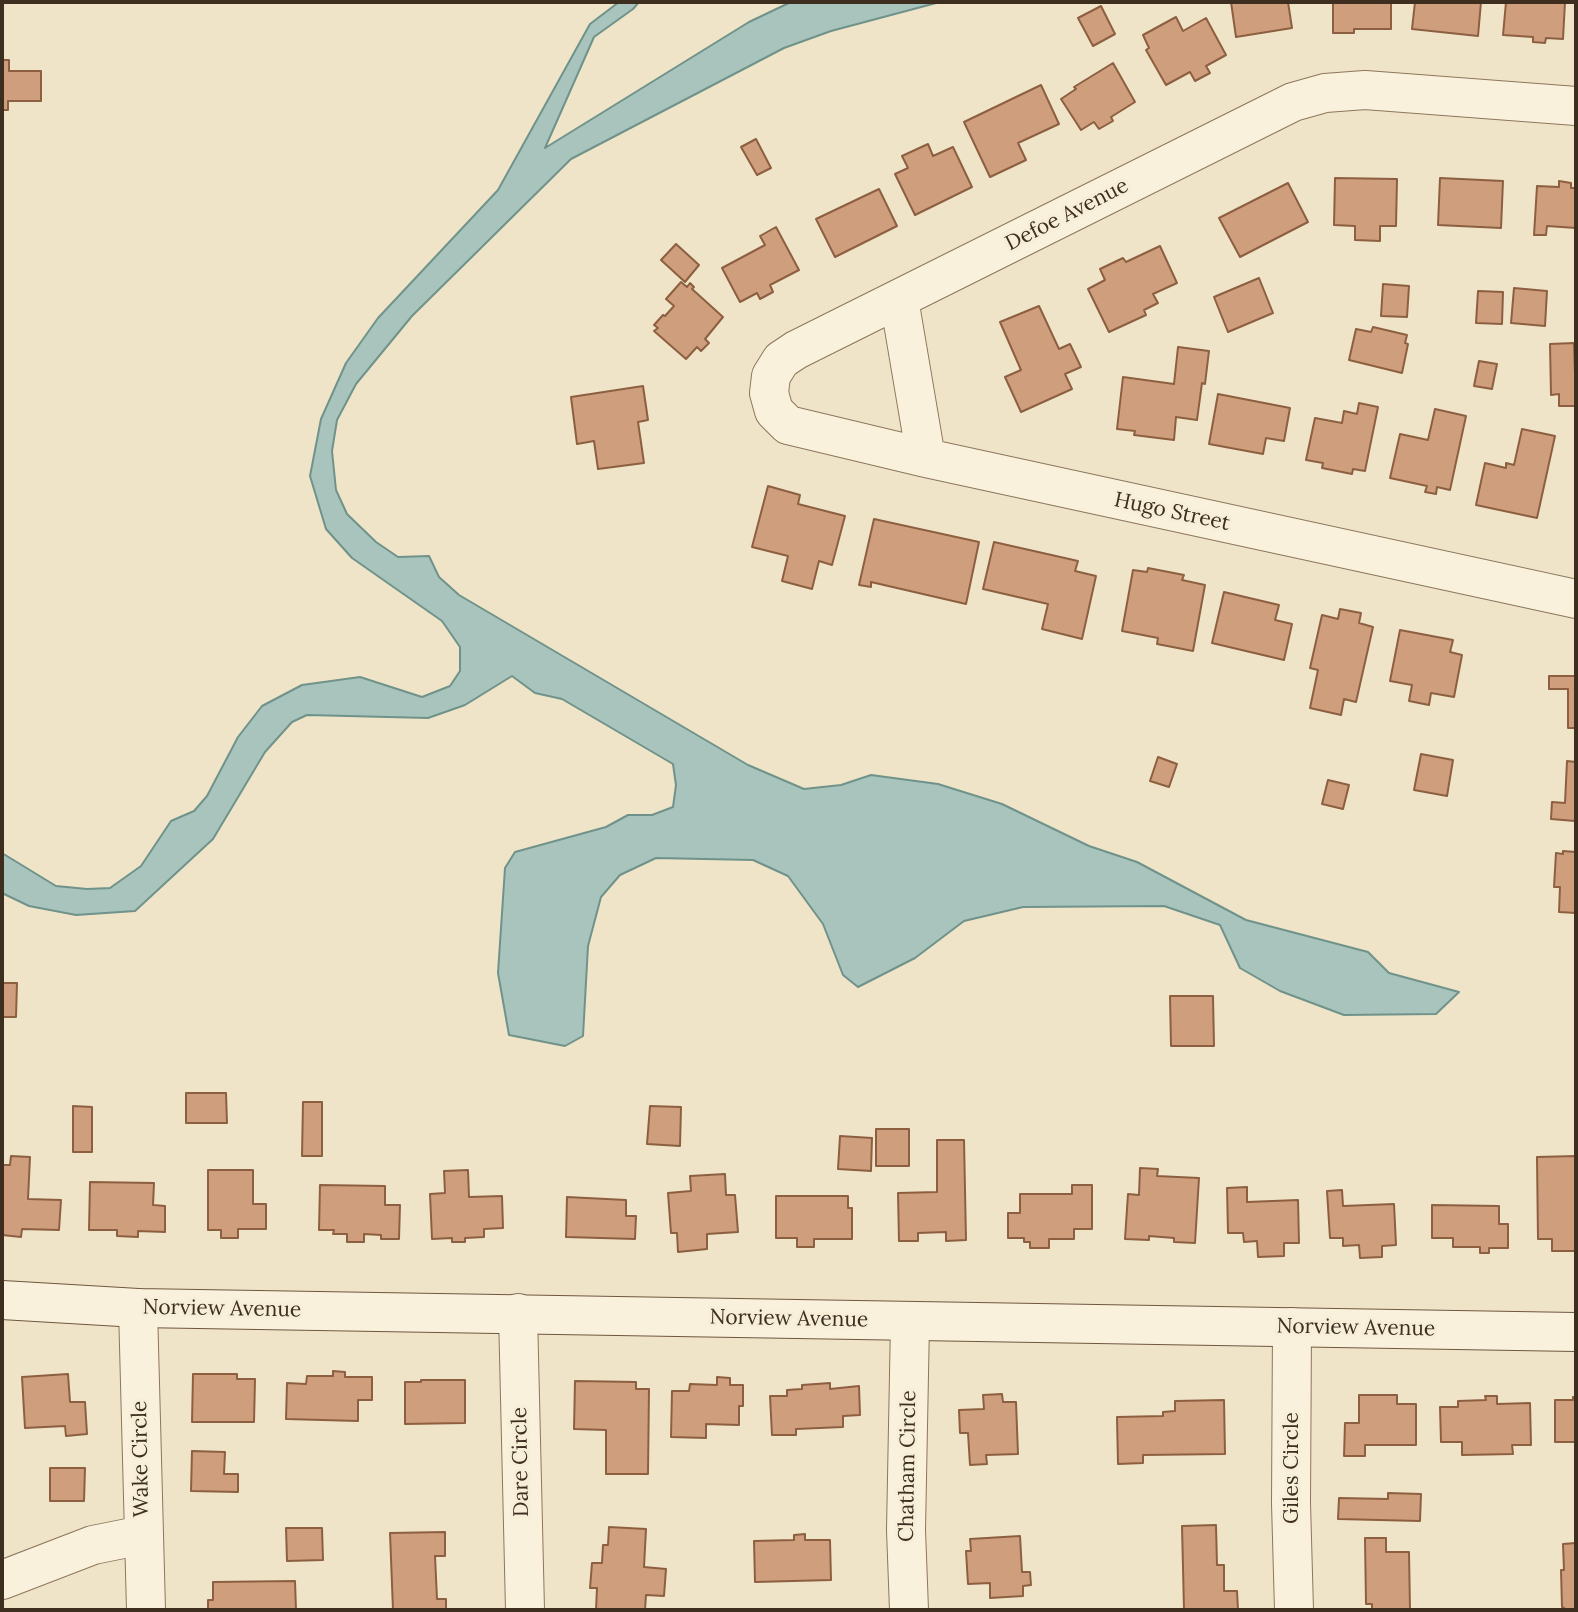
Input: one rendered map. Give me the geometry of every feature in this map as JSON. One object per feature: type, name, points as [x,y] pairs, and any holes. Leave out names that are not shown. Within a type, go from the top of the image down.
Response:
[{"type":"street","name":"Defoe Avenue","points":[[926,458],[788,425],[774,411],[769,393],[771,376],[781,360],[796,350],[1293,102],[1325,93],[1365,90],[1576,106]]},
{"type":"street","points":[[899,299],[926,458]]},
{"type":"street","name":"Hugo Street","points":[[926,458],[1576,599]]},
{"type":"street","name":"Norview Avenue","points":[[2,1300],[138,1308],[1576,1332]]},
{"type":"street","name":"Wake Circle","points":[[138,1308],[146,1610]]},
{"type":"street","name":"Dare Circle","points":[[518,1313],[525,1610]]},
{"type":"street","name":"Chatham Circle","points":[[909,1610],[906,1530],[911,1322]]},
{"type":"street","name":"Giles Circle","points":[[1292,1327],[1291,1503],[1294,1610]]},
{"type":"street","points":[[2,1580],[93,1545],[143,1535]]},
{"type":"water","points":[[619,2],[639,2],[594,37],[545,148],[749,22],[791,2],[940,2],[831,31],[784,48],[571,159],[412,316],[356,384],[337,420],[332,451],[336,490],[347,514],[376,542],[398,557],[429,556],[439,577],[459,595],[748,765],[804,789],[841,785],[871,775],[938,784],[1002,804],[1089,846],[1137,862],[1246,920],[1368,952],[1389,973],[1459,992],[1436,1014],[1344,1015],[1280,991],[1240,968],[1220,925],[1164,906],[1023,907],[964,921],[915,958],[858,987],[843,975],[823,924],[788,876],[753,860],[656,858],[620,875],[601,897],[588,946],[583,1036],[565,1046],[509,1035],[498,973],[505,868],[515,852],[606,827],[628,815],[652,815],[673,807],[676,785],[673,764],[562,699],[535,693],[512,676],[465,705],[428,718],[307,715],[292,722],[265,752],[213,839],[135,911],[76,915],[29,906],[2,893],[2,853],[56,886],[110,888],[141,866],[171,821],[194,811],[207,796],[238,737],[262,706],[302,685],[360,677],[422,697],[450,686],[460,671],[460,647],[442,621],[352,558],[326,529],[310,476],[321,419],[346,363],[378,318],[498,190],[590,24]]},
{"type":"building","points":[[1231,2],[1288,2],[1292,28],[1236,37]]},
{"type":"building","points":[[1333,2],[1391,2],[1391,29],[1354,29],[1354,33],[1333,33]]},
{"type":"building","points":[[1415,2],[1481,2],[1478,36],[1412,29]]},
{"type":"building","points":[[1506,2],[1565,2],[1563,39],[1546,38],[1545,43],[1533,42],[1533,37],[1503,35]]},
{"type":"building","points":[[1101,6],[1115,34],[1093,46],[1078,18]]},
{"type":"building","points":[[1176,17],[1183,31],[1206,18],[1226,55],[1206,66],[1210,73],[1195,81],[1190,72],[1166,85],[1146,50],[1149,48],[1143,35]]},
{"type":"building","points":[[2,60],[9,60],[9,71],[41,71],[41,101],[8,101],[8,110],[2,110]]},
{"type":"building","points":[[1113,63],[1135,102],[1111,117],[1113,121],[1099,129],[1094,122],[1081,130],[1061,99],[1076,89],[1074,87]]},
{"type":"building","points":[[1041,85],[1059,124],[1018,143],[1026,160],[990,177],[964,122]]},
{"type":"building","points":[[756,139],[771,168],[757,175],[741,147]]},
{"type":"building","points":[[928,144],[933,156],[953,147],[972,187],[915,215],[895,174],[908,168],[902,156]]},
{"type":"building","points":[[1335,178],[1397,179],[1396,226],[1380,226],[1380,241],[1355,240],[1355,226],[1334,225]]},
{"type":"building","points":[[1440,178],[1503,181],[1501,228],[1438,225]]},
{"type":"building","points":[[1559,181],[1571,183],[1571,188],[1576,188],[1576,228],[1547,226],[1546,235],[1534,235],[1537,186],[1559,187]]},
{"type":"building","points":[[1288,183],[1308,222],[1240,257],[1219,218]]},
{"type":"building","points":[[879,189],[897,226],[835,257],[816,219]]},
{"type":"building","points":[[776,227],[799,270],[770,285],[773,292],[760,299],[757,293],[740,302],[722,268],[765,245],[760,236]]},
{"type":"building","points":[[676,244],[699,265],[685,282],[661,260]]},
{"type":"building","points":[[1160,246],[1177,283],[1153,294],[1158,303],[1144,310],[1146,315],[1109,332],[1088,289],[1105,280],[1100,269],[1123,258],[1126,262]]},
{"type":"building","points":[[1259,278],[1273,313],[1228,332],[1214,297]]},
{"type":"building","points":[[681,282],[687,287],[690,283],[694,287],[692,289],[723,317],[705,339],[709,343],[701,351],[697,347],[686,359],[654,331],[658,328],[654,325],[674,306],[666,299]]},
{"type":"building","points":[[1383,284],[1409,286],[1407,317],[1381,316]]},
{"type":"building","points":[[1514,288],[1547,291],[1545,326],[1511,323]]},
{"type":"building","points":[[1478,291],[1503,292],[1502,324],[1476,323]]},
{"type":"building","points":[[1039,306],[1059,349],[1070,344],[1081,367],[1065,374],[1072,389],[1021,412],[1005,377],[1021,370],[1000,322]]},
{"type":"building","points":[[1373,327],[1407,335],[1405,343],[1408,344],[1402,373],[1349,360],[1356,329],[1371,332]]},
{"type":"building","points":[[1574,343],[1576,406],[1559,406],[1559,394],[1551,395],[1550,344]]},
{"type":"building","points":[[1178,347],[1209,351],[1197,420],[1176,417],[1174,440],[1134,435],[1135,431],[1117,429],[1123,377],[1174,384]]},
{"type":"building","points":[[1479,361],[1497,364],[1492,389],[1474,386]]},
{"type":"building","points":[[643,386],[648,420],[638,422],[644,463],[598,469],[594,441],[577,444],[571,397]]},
{"type":"building","points":[[1218,394],[1290,408],[1284,441],[1266,438],[1263,454],[1209,444]]},
{"type":"building","points":[[1359,403],[1378,407],[1365,471],[1353,469],[1352,474],[1322,468],[1323,463],[1306,460],[1315,418],[1342,423],[1344,411],[1357,414]]},
{"type":"building","points":[[1435,409],[1466,416],[1450,490],[1437,487],[1436,494],[1425,492],[1427,486],[1390,478],[1400,434],[1428,440]]},
{"type":"building","points":[[1522,429],[1555,436],[1537,518],[1476,505],[1485,463],[1506,468],[1506,463],[1514,465]]},
{"type":"building","points":[[768,486],[800,495],[798,504],[845,516],[832,565],[819,561],[812,589],[782,581],[788,556],[752,547]]},
{"type":"building","points":[[874,519],[979,542],[966,604],[871,582],[871,587],[859,585]]},
{"type":"building","points":[[994,542],[1078,561],[1075,571],[1096,576],[1082,639],[1042,629],[1048,604],[983,589]]},
{"type":"building","points":[[1148,568],[1184,575],[1182,580],[1205,585],[1193,651],[1157,644],[1158,638],[1122,631],[1133,570],[1147,572]]},
{"type":"building","points":[[1224,592],[1279,605],[1275,620],[1292,624],[1284,660],[1212,643]]},
{"type":"building","points":[[1340,609],[1361,613],[1359,623],[1373,627],[1356,702],[1344,699],[1341,715],[1310,708],[1318,670],[1310,668],[1322,615],[1338,619]]},
{"type":"building","points":[[1400,630],[1453,640],[1450,652],[1462,655],[1454,697],[1431,693],[1429,705],[1409,701],[1412,685],[1390,681]]},
{"type":"building","points":[[1549,676],[1576,676],[1576,728],[1568,728],[1568,689],[1549,689]]},
{"type":"building","points":[[1421,754],[1453,760],[1447,796],[1414,790]]},
{"type":"building","points":[[1158,757],[1177,764],[1169,787],[1150,781]]},
{"type":"building","points":[[1567,761],[1576,762],[1575,821],[1551,819],[1552,802],[1565,803]]},
{"type":"building","points":[[1328,780],[1349,785],[1343,809],[1322,804]]},
{"type":"building","points":[[1563,851],[1576,852],[1576,913],[1559,912],[1560,887],[1554,887],[1556,853],[1563,854]]},
{"type":"building","points":[[2,983],[17,983],[16,1017],[2,1017]]},
{"type":"building","points":[[1170,996],[1213,996],[1214,1046],[1171,1046]]},
{"type":"building","points":[[186,1093],[226,1093],[227,1123],[186,1123]]},
{"type":"building","points":[[303,1102],[322,1102],[322,1156],[302,1156]]},
{"type":"building","points":[[73,1106],[92,1107],[92,1152],[73,1152]]},
{"type":"building","points":[[650,1106],[681,1107],[680,1146],[647,1144]]},
{"type":"building","points":[[876,1129],[909,1129],[909,1166],[876,1166]]},
{"type":"building","points":[[840,1136],[872,1138],[871,1171],[838,1169]]},
{"type":"building","points":[[937,1140],[964,1140],[966,1240],[946,1241],[946,1232],[918,1233],[918,1241],[899,1241],[898,1193],[937,1192]]},
{"type":"building","points":[[11,1156],[30,1157],[28,1199],[61,1200],[59,1230],[22,1229],[21,1237],[2,1235],[2,1165],[10,1165]]},
{"type":"building","points":[[1576,1156],[1576,1251],[1552,1251],[1552,1239],[1538,1239],[1537,1157]]},
{"type":"building","points":[[1140,1168],[1158,1169],[1157,1176],[1199,1178],[1195,1243],[1174,1242],[1174,1238],[1149,1236],[1149,1240],[1125,1239],[1128,1194],[1139,1195]]},
{"type":"building","points":[[208,1170],[253,1170],[253,1204],[266,1204],[266,1229],[238,1229],[238,1238],[221,1238],[221,1230],[208,1230]]},
{"type":"building","points":[[468,1170],[469,1197],[502,1196],[503,1228],[484,1229],[484,1237],[465,1238],[465,1242],[452,1242],[452,1238],[432,1239],[430,1194],[445,1193],[444,1171]]},
{"type":"building","points":[[725,1174],[726,1195],[735,1195],[738,1232],[707,1234],[707,1249],[678,1252],[677,1233],[671,1233],[668,1193],[691,1191],[690,1176]]},
{"type":"building","points":[[90,1182],[154,1183],[153,1205],[165,1206],[165,1232],[138,1231],[138,1237],[117,1236],[117,1230],[89,1230]]},
{"type":"building","points":[[320,1185],[385,1186],[385,1205],[400,1205],[399,1239],[381,1239],[381,1235],[364,1234],[364,1242],[347,1242],[347,1234],[333,1234],[334,1230],[319,1230]]},
{"type":"building","points":[[1072,1185],[1092,1185],[1092,1229],[1074,1229],[1074,1239],[1049,1239],[1049,1248],[1030,1248],[1030,1242],[1024,1242],[1024,1238],[1008,1238],[1008,1213],[1020,1213],[1020,1194],[1072,1194]]},
{"type":"building","points":[[1247,1187],[1247,1202],[1298,1200],[1299,1243],[1284,1243],[1284,1256],[1258,1257],[1257,1241],[1244,1242],[1243,1233],[1228,1233],[1227,1188]]},
{"type":"building","points":[[1342,1190],[1343,1206],[1394,1204],[1396,1245],[1382,1246],[1382,1257],[1360,1258],[1359,1245],[1343,1246],[1343,1238],[1330,1238],[1327,1191]]},
{"type":"building","points":[[776,1196],[848,1196],[848,1208],[852,1208],[852,1239],[814,1239],[814,1247],[797,1247],[797,1238],[776,1238]]},
{"type":"building","points":[[567,1197],[626,1200],[626,1216],[636,1216],[635,1239],[566,1237]]},
{"type":"building","points":[[1432,1205],[1499,1206],[1499,1224],[1508,1224],[1508,1248],[1489,1248],[1489,1253],[1480,1253],[1480,1247],[1453,1247],[1453,1238],[1432,1238]]},
{"type":"building","points":[[333,1371],[345,1372],[345,1377],[372,1377],[372,1400],[358,1400],[358,1421],[286,1419],[287,1383],[306,1384],[307,1376],[333,1376]]},
{"type":"building","points":[[68,1374],[70,1402],[85,1402],[87,1434],[66,1436],[65,1426],[25,1428],[22,1377]]},
{"type":"building","points":[[193,1374],[237,1374],[237,1379],[255,1379],[254,1422],[192,1422]]},
{"type":"building","points":[[717,1377],[730,1378],[730,1385],[743,1385],[739,1425],[706,1424],[706,1438],[671,1437],[672,1391],[689,1391],[690,1384],[717,1385]]},
{"type":"building","points":[[465,1380],[465,1423],[405,1424],[405,1382]]},
{"type":"building","points":[[575,1381],[636,1382],[636,1389],[649,1389],[648,1474],[606,1474],[606,1430],[574,1429]]},
{"type":"building","points":[[830,1383],[830,1389],[859,1386],[860,1415],[843,1416],[843,1427],[796,1429],[796,1435],[772,1435],[770,1396],[787,1396],[787,1390],[802,1389],[802,1385]]},
{"type":"building","points":[[1002,1394],[1003,1402],[1016,1402],[1018,1454],[986,1455],[987,1464],[970,1465],[968,1433],[960,1433],[959,1410],[984,1409],[983,1395]]},
{"type":"building","points":[[1359,1395],[1397,1395],[1397,1404],[1416,1404],[1416,1445],[1365,1445],[1365,1456],[1344,1456],[1345,1423],[1359,1423]]},
{"type":"building","points":[[1485,1396],[1497,1396],[1497,1404],[1530,1403],[1531,1445],[1512,1445],[1513,1454],[1462,1455],[1462,1442],[1441,1442],[1440,1407],[1458,1407],[1458,1401],[1486,1400]]},
{"type":"building","points":[[1573,1397],[1576,1397],[1576,1442],[1555,1442],[1555,1400],[1573,1400]]},
{"type":"building","points":[[1224,1400],[1225,1454],[1143,1455],[1143,1463],[1118,1464],[1117,1417],[1163,1416],[1163,1412],[1175,1411],[1175,1401]]},
{"type":"building","points":[[192,1451],[225,1452],[224,1474],[238,1474],[238,1492],[191,1491]]},
{"type":"building","points":[[50,1468],[85,1468],[84,1501],[50,1501]]},
{"type":"building","points":[[1388,1493],[1421,1494],[1420,1521],[1338,1519],[1339,1498],[1388,1499]]},
{"type":"building","points":[[1216,1525],[1217,1565],[1224,1565],[1224,1591],[1237,1591],[1238,1610],[1184,1610],[1182,1526]]},
{"type":"building","points":[[609,1527],[646,1529],[644,1567],[666,1569],[664,1596],[646,1595],[645,1610],[596,1610],[597,1588],[590,1588],[592,1563],[602,1563],[603,1545],[608,1545]]},
{"type":"building","points":[[286,1528],[322,1528],[323,1560],[287,1561]]},
{"type":"building","points":[[445,1532],[445,1556],[435,1556],[437,1599],[446,1599],[446,1610],[393,1610],[390,1533]]},
{"type":"building","points":[[805,1534],[805,1540],[830,1540],[831,1580],[755,1582],[754,1541],[794,1540],[794,1535]]},
{"type":"building","points":[[1020,1536],[1022,1572],[1030,1572],[1031,1585],[1023,1586],[1023,1596],[990,1598],[990,1583],[968,1584],[966,1551],[971,1551],[970,1539]]},
{"type":"building","points":[[1365,1538],[1386,1538],[1386,1552],[1409,1552],[1410,1610],[1372,1610],[1372,1604],[1366,1604]]},
{"type":"building","points":[[1576,1543],[1576,1610],[1564,1610],[1561,1570],[1564,1570],[1563,1544]]},
{"type":"building","points":[[295,1581],[296,1610],[208,1610],[208,1600],[213,1600],[213,1582]]}]
